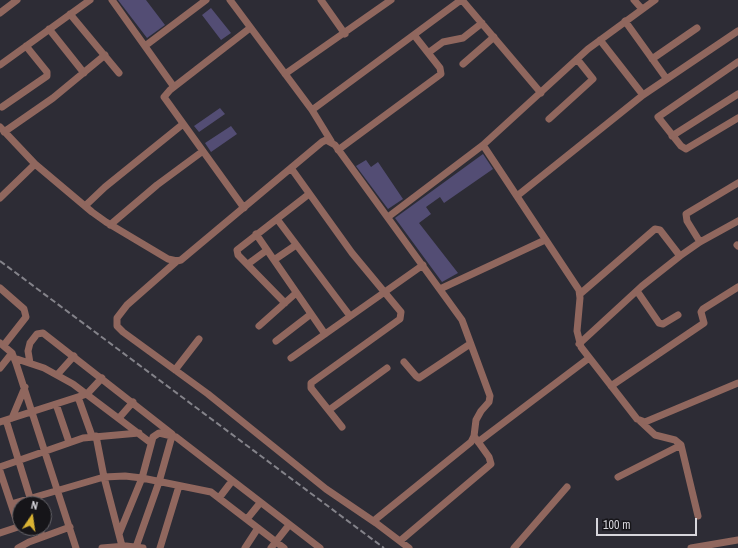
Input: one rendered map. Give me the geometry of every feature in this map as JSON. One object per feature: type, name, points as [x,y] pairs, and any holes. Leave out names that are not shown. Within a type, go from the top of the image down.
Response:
[{"type":"street","points":[[1,9],[17,0]]},
{"type":"street","points":[[0,65],[90,0]]},
{"type":"street","points":[[112,0],[174,87]]},
{"type":"street","points":[[145,46],[206,0]]},
{"type":"street","points":[[230,0],[312,110],[331,142],[388,217],[462,320],[490,396],[489,402],[476,420],[474,436],[471,442],[378,516],[376,524]]},
{"type":"street","points":[[321,0],[345,34]]},
{"type":"street","points":[[285,74],[345,34],[391,0]]},
{"type":"street","points":[[312,110],[462,0],[541,93]]},
{"type":"street","points":[[634,0],[642,9]]},
{"type":"street","points":[[388,217],[483,145],[577,59],[625,21],[655,0]]},
{"type":"street","points":[[70,14],[119,73]]},
{"type":"street","points":[[625,21],[666,78]]},
{"type":"street","points":[[428,53],[443,42],[463,38],[482,23]]},
{"type":"street","points":[[244,208],[164,98],[166,93],[250,28]]},
{"type":"street","points":[[652,59],[697,28]]},
{"type":"street","points":[[49,29],[84,73]]},
{"type":"street","points":[[517,196],[643,95],[666,78],[738,31]]},
{"type":"street","points":[[338,150],[440,76],[441,71],[414,35]]},
{"type":"street","points":[[463,64],[494,38]]},
{"type":"street","points":[[600,40],[643,95]]},
{"type":"street","points":[[2,107],[47,76],[47,72],[26,46]]},
{"type":"street","points":[[105,55],[53,98],[2,130],[35,164],[84,206],[110,224],[168,258],[177,261]]},
{"type":"street","points":[[549,119],[593,79],[577,59]]},
{"type":"street","points":[[738,62],[659,116],[659,119],[683,148],[688,149],[738,118]]},
{"type":"street","points":[[672,136],[738,94]]},
{"type":"street","points":[[84,206],[105,187],[183,124]]},
{"type":"street","points":[[331,142],[322,142],[181,260],[177,261],[132,300],[117,318],[116,323],[123,332],[208,394],[326,489],[409,548]]},
{"type":"street","points":[[483,145],[580,294],[577,331],[579,344],[637,420],[655,435],[675,440],[681,445],[698,516]]},
{"type":"street","points":[[110,224],[157,185],[203,151]]},
{"type":"street","points":[[0,198],[35,164]]},
{"type":"street","points":[[291,168],[352,253],[386,291],[401,312],[400,319],[311,383],[311,388],[342,427]]},
{"type":"street","points":[[700,242],[687,220],[686,214],[738,183]]},
{"type":"street","points":[[285,303],[238,254],[237,250],[309,194]]},
{"type":"street","points":[[277,219],[350,316]]},
{"type":"street","points":[[579,344],[637,291],[680,256],[700,242],[738,221]]},
{"type":"street","points":[[580,294],[655,229],[660,230],[680,256]]},
{"type":"street","points":[[256,234],[325,334]]},
{"type":"street","points":[[440,289],[545,240]]},
{"type":"street","points":[[274,260],[296,245]]},
{"type":"street","points":[[248,264],[267,250]]},
{"type":"street","points":[[291,358],[423,265]]},
{"type":"street","points":[[611,386],[704,323],[701,312],[738,287]]},
{"type":"street","points":[[0,288],[24,309],[26,317],[2,344],[13,356],[25,387],[59,490],[76,548]]},
{"type":"street","points":[[637,291],[659,323],[663,324],[678,315]]},
{"type":"street","points":[[259,326],[296,293]]},
{"type":"street","points":[[276,341],[311,314]]},
{"type":"street","points":[[30,363],[28,351],[30,343],[40,333],[47,335],[133,402],[174,437],[320,548]]},
{"type":"street","points":[[175,370],[199,339]]},
{"type":"street","points":[[404,362],[419,378],[470,344]]},
{"type":"street","points":[[13,356],[57,375],[87,394],[152,443]]},
{"type":"street","points":[[0,368],[13,356]]},
{"type":"street","points":[[57,375],[74,356]]},
{"type":"street","points":[[478,442],[589,358]]},
{"type":"street","points":[[329,410],[388,368]]},
{"type":"street","points":[[6,420],[87,394],[102,378]]},
{"type":"street","points":[[640,421],[644,422],[738,383]]},
{"type":"street","points":[[25,387],[6,420],[20,460],[30,496]]},
{"type":"street","points":[[78,397],[94,436],[122,546]]},
{"type":"street","points":[[119,418],[133,402]]},
{"type":"street","points":[[56,404],[69,442]]},
{"type":"street","points":[[0,467],[69,442],[94,436],[139,433]]},
{"type":"street","points":[[119,534],[142,478],[155,434],[174,437]]},
{"type":"street","points":[[400,541],[491,464],[489,457],[474,436]]},
{"type":"street","points":[[102,548],[122,546],[139,547],[174,437]]},
{"type":"street","points":[[618,477],[681,445]]},
{"type":"street","points":[[0,471],[18,527],[0,533]]},
{"type":"street","points":[[44,496],[104,477],[125,476],[205,490],[219,498],[284,548]]},
{"type":"street","points":[[219,498],[232,481]]},
{"type":"street","points":[[160,548],[179,486]]},
{"type":"street","points":[[514,548],[567,487]]},
{"type":"street","points":[[247,519],[260,503]]},
{"type":"street","points":[[271,548],[289,525]]},
{"type":"street","points":[[18,548],[42,537],[70,527]]},
{"type":"street","points":[[245,548],[258,528]]},
{"type":"street","points":[[691,548],[738,540]]},
{"type":"building","points":[[118,0],[146,0],[165,25],[147,38]]},
{"type":"building","points":[[211,8],[231,33],[221,40],[202,15]]},
{"type":"building","points":[[220,108],[225,114],[199,132],[194,126]]},
{"type":"building","points":[[231,126],[237,134],[211,152],[205,143]]},
{"type":"building","points":[[483,154],[493,169],[444,203],[440,197],[426,207],[431,214],[419,223],[458,273],[442,282],[395,218]]},
{"type":"building","points":[[366,160],[371,167],[378,162],[403,199],[388,209],[356,166]]},
{"type":"railway","points":[[0,261],[384,548]]}]
